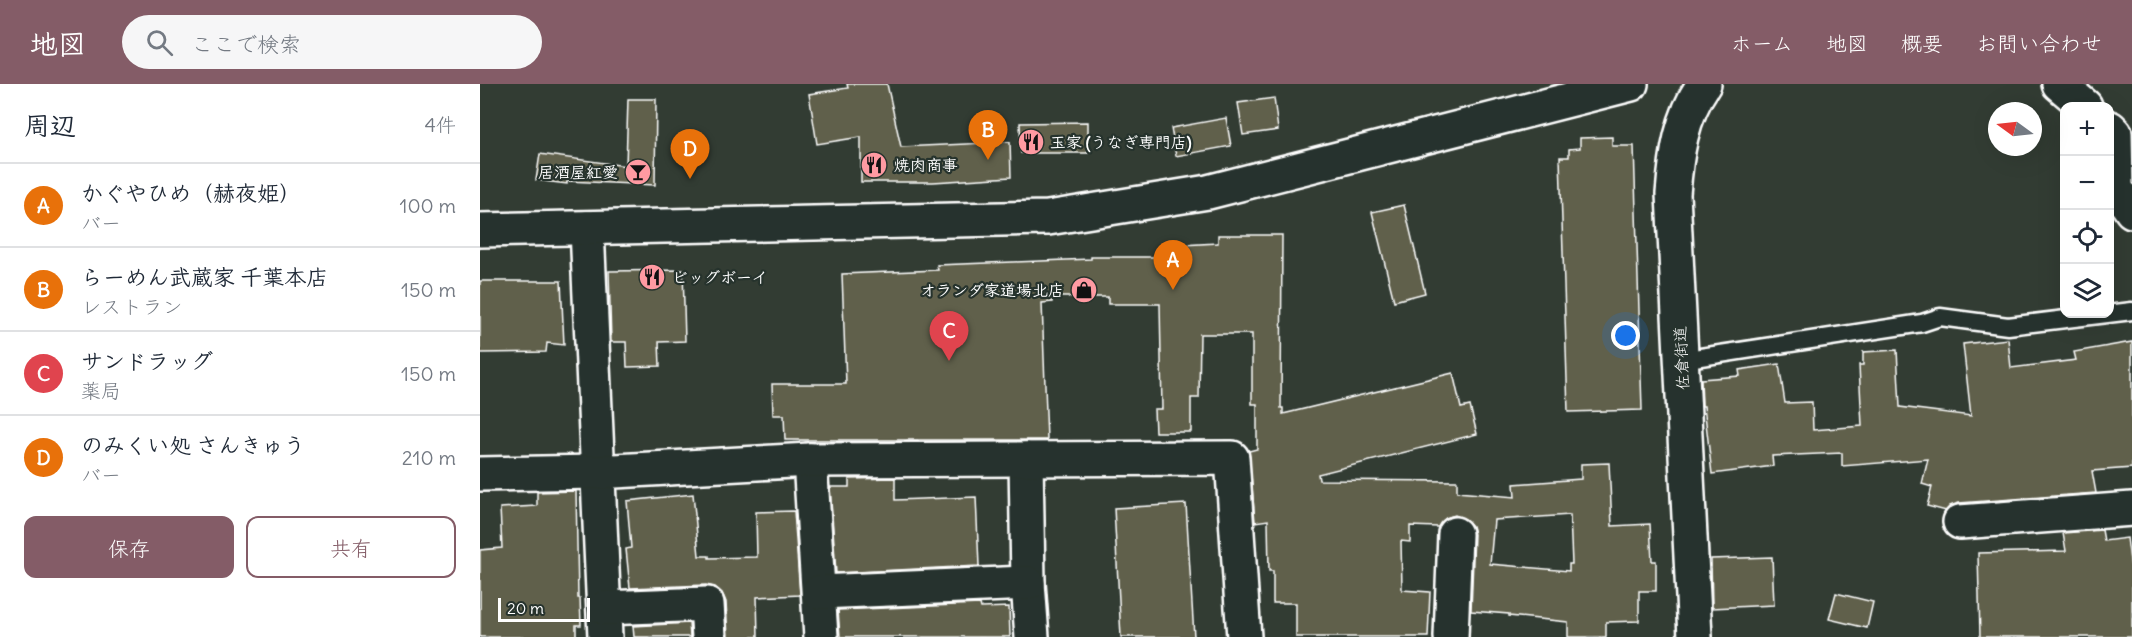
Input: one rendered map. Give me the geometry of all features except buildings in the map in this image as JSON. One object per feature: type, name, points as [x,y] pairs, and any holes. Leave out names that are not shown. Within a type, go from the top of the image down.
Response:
[{"type":"main road","points":[[480,230],[1048,218],[1208,192],[1631,84]]},
{"type":"main road","name":"佐倉街道","points":[[1695,637],[1673,194],[1675,162],[1689,110],[1704,84]]},
{"type":"main road","points":[[2059,84],[2080,102]]},
{"type":"main road","points":[[2114,132],[2116,189],[2132,211]]},
{"type":"main road","points":[[587,228],[605,622],[707,604],[709,637]]},
{"type":"main road","points":[[480,474],[597,472],[810,460],[1232,458],[1244,637]]},
{"type":"main road","points":[[1026,459],[1028,584],[1032,637]]},
{"type":"main road","points":[[810,460],[821,637]]},
{"type":"main road","points":[[1960,522],[2132,509]]},
{"type":"main road","points":[[1451,637],[1455,534]]},
{"type":"main road","points":[[819,592],[1028,584]]},
{"type":"lane","points":[[1681,360],[1922,323],[1940,317],[2008,326],[2132,312]]},
{"type":"place","name":"玉家 (うなぎ専門店)","points":[[1031,142]]},
{"type":"place","name":"らーめん武蔵家 千葉本店","points":[[988,160]]},
{"type":"place","name":"焼肉商事","points":[[874,165]]},
{"type":"place","name":"居酒屋紅愛","points":[[638,172]]},
{"type":"place","name":"のみくい処 さんきゅう","points":[[690,179]]},
{"type":"place","name":"ビッグボーイ","points":[[652,277]]},
{"type":"place","name":"オランダ家道場北店","points":[[1084,290]]},
{"type":"place","name":"かぐやひめ（赫夜姫）","points":[[1173,290]]},
{"type":"place","name":"サンドラッグ","points":[[949,361]]}]
